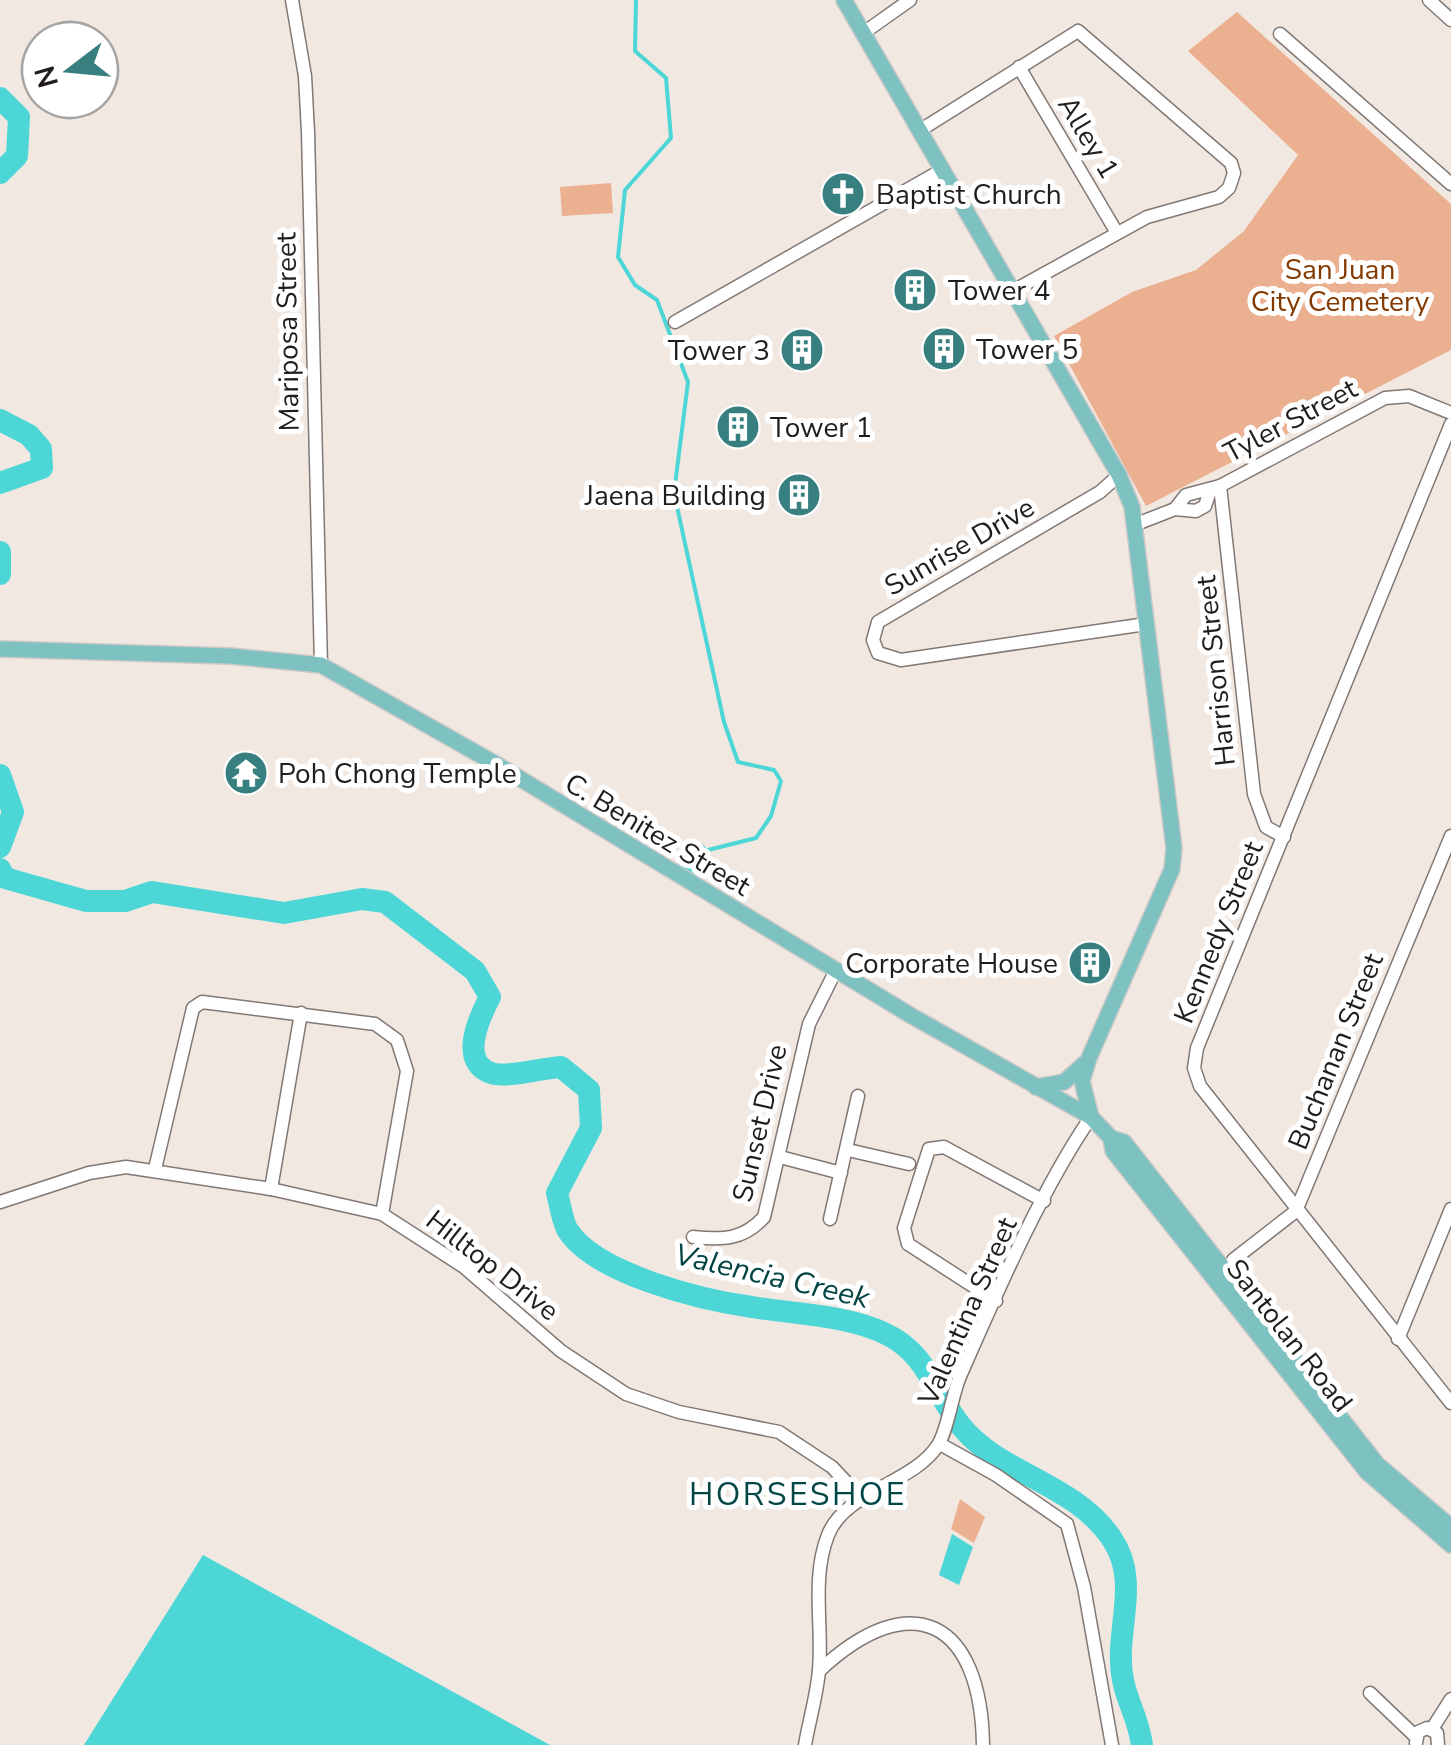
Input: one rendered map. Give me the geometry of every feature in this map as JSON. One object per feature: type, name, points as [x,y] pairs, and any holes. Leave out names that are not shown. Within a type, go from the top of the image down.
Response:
[{"type":"main road","points":[[844,0],[1119,475],[1134,525],[1171,821],[1172,869],[1089,1058],[1082,1080],[1090,1117]]},
{"type":"main road","name":"C. Benitez Street","points":[[8,649],[230,656],[321,665],[496,764],[836,970],[1090,1117]]},
{"type":"main road","points":[[1036,1088],[1064,1082],[1089,1058]]},
{"type":"main road","name":"Santolan Road","points":[[1090,1117],[1111,1138],[1124,1142],[1377,1464],[1451,1526]]},
{"type":"main road","name":"Santolan Road","points":[[1111,1138],[1113,1151],[1359,1463],[1451,1545]]},
{"type":"street","name":"Mariposa Street","points":[[292,0],[306,94],[321,665]]},
{"type":"street","points":[[862,34],[910,0]]},
{"type":"street","points":[[1429,0],[1451,20]]},
{"type":"street","points":[[920,131],[1070,33],[1085,34],[1231,163],[1234,174],[1219,197],[1147,217],[1011,292]]},
{"type":"street","points":[[1280,34],[1451,184]]},
{"type":"street","name":"Alley 1","points":[[1019,67],[1117,233]]},
{"type":"street","points":[[676,322],[942,170]]},
{"type":"street","name":"Tyler Street","points":[[1134,525],[1175,509],[1186,495],[1199,488],[1215,489],[1385,398],[1409,396],[1451,413]]},
{"type":"street","name":"Kennedy Street","points":[[1451,424],[1197,1048],[1194,1068],[1200,1086],[1296,1211],[1451,1402]]},
{"type":"street","name":"Sunrise Drive","points":[[1119,475],[1100,492],[878,622],[873,640],[878,653],[900,660],[1146,624]]},
{"type":"street","name":"Harrison Street","points":[[1215,489],[1254,794],[1266,828],[1284,837]]},
{"type":"street","name":"Buchanan Street","points":[[1234,1260],[1296,1211],[1451,836]]},
{"type":"street","name":"Sunset Drive","points":[[693,1237],[721,1240],[755,1227],[771,1197],[809,1024],[836,970]]},
{"type":"street","points":[[155,1169],[193,1008],[202,1002],[375,1024],[397,1040],[407,1071],[382,1214]]},
{"type":"street","points":[[271,1189],[301,1013]]},
{"type":"street","points":[[830,1219],[858,1096]]},
{"type":"street","name":"Valentina Street","points":[[805,1745],[819,1671],[824,1546],[830,1529],[862,1500],[918,1465],[940,1444],[953,1392],[1044,1201],[1090,1117]]},
{"type":"street","points":[[996,1301],[908,1244],[904,1228],[929,1149],[944,1146],[1044,1201]]},
{"type":"street","points":[[848,1150],[910,1164]]},
{"type":"street","points":[[780,1157],[841,1173]]},
{"type":"street","name":"Hilltop Drive","points":[[0,1202],[107,1168],[155,1169],[382,1214],[464,1267],[561,1351],[626,1394],[679,1412],[779,1432],[832,1467],[862,1500]]},
{"type":"street","points":[[1398,1339],[1451,1210]]},
{"type":"street","points":[[940,1444],[996,1474],[1067,1524],[1084,1587],[1112,1745]]},
{"type":"street","points":[[819,1671],[844,1648],[874,1630],[920,1624],[935,1628],[962,1648],[975,1672],[984,1745]]},
{"type":"street","points":[[1370,1693],[1416,1741],[1422,1729],[1432,1729]]},
{"type":"street","points":[[1432,1729],[1451,1699]]},
{"type":"street","points":[[1432,1729],[1438,1745]]},
{"type":"green space","name":"San Juan City Cemetery","points":[[1237,12],[1451,204],[1451,350],[1146,506],[1054,336],[1132,292],[1196,270],[1244,231],[1298,155],[1188,51]]},
{"type":"green space","points":[[611,183],[613,213],[562,216],[560,187]]},
{"type":"green space","points":[[960,1499],[985,1517],[974,1543],[951,1529]]},
{"type":"water","points":[[952,1534],[973,1547],[959,1585],[939,1575]]},
{"type":"water","points":[[203,1555],[550,1745],[84,1745]]},
{"type":"waterway","points":[[636,0],[635,51],[666,78],[671,138],[625,190],[618,257],[635,285],[657,300],[688,382],[674,493],[724,722],[738,762],[774,770],[781,781],[771,816],[756,838],[696,853]]},
{"type":"waterway","points":[[0,98],[19,117],[17,156],[0,173]]},
{"type":"waterway","points":[[0,420],[29,435],[41,449],[42,468],[0,483]]},
{"type":"waterway","points":[[0,552],[0,574]]},
{"type":"waterway","points":[[0,775],[13,812],[0,847]]},
{"type":"waterway","points":[[686,871],[696,853]]},
{"type":"waterway","name":"Valencia Creek","points":[[0,869],[5,878],[86,901],[125,901],[152,892],[284,913],[362,899],[385,902],[475,971],[490,997],[474,1039],[476,1061],[483,1069],[502,1075],[561,1067],[589,1090],[591,1128],[557,1193],[567,1229],[581,1245],[624,1272],[679,1291],[838,1319],[886,1334],[912,1352],[961,1426],[977,1442],[1078,1504],[1096,1520],[1112,1539],[1125,1573],[1121,1662],[1142,1745]]},
{"type":"place","name":"Baptist Church","points":[[843,194]]},
{"type":"place","name":"Tower 4","points":[[915,290]]},
{"type":"place","name":"Tower 5","points":[[944,349]]},
{"type":"place","name":"Tower 3","points":[[802,350]]},
{"type":"place","name":"Tower 1","points":[[738,427]]},
{"type":"place","name":"Jaena Building","points":[[799,495]]},
{"type":"place","name":"Poh Chong Temple","points":[[246,773]]},
{"type":"place","name":"Corporate House","points":[[1090,963]]},
{"type":"district","name":"HORSESHOE","points":[[798,1494]]}]
